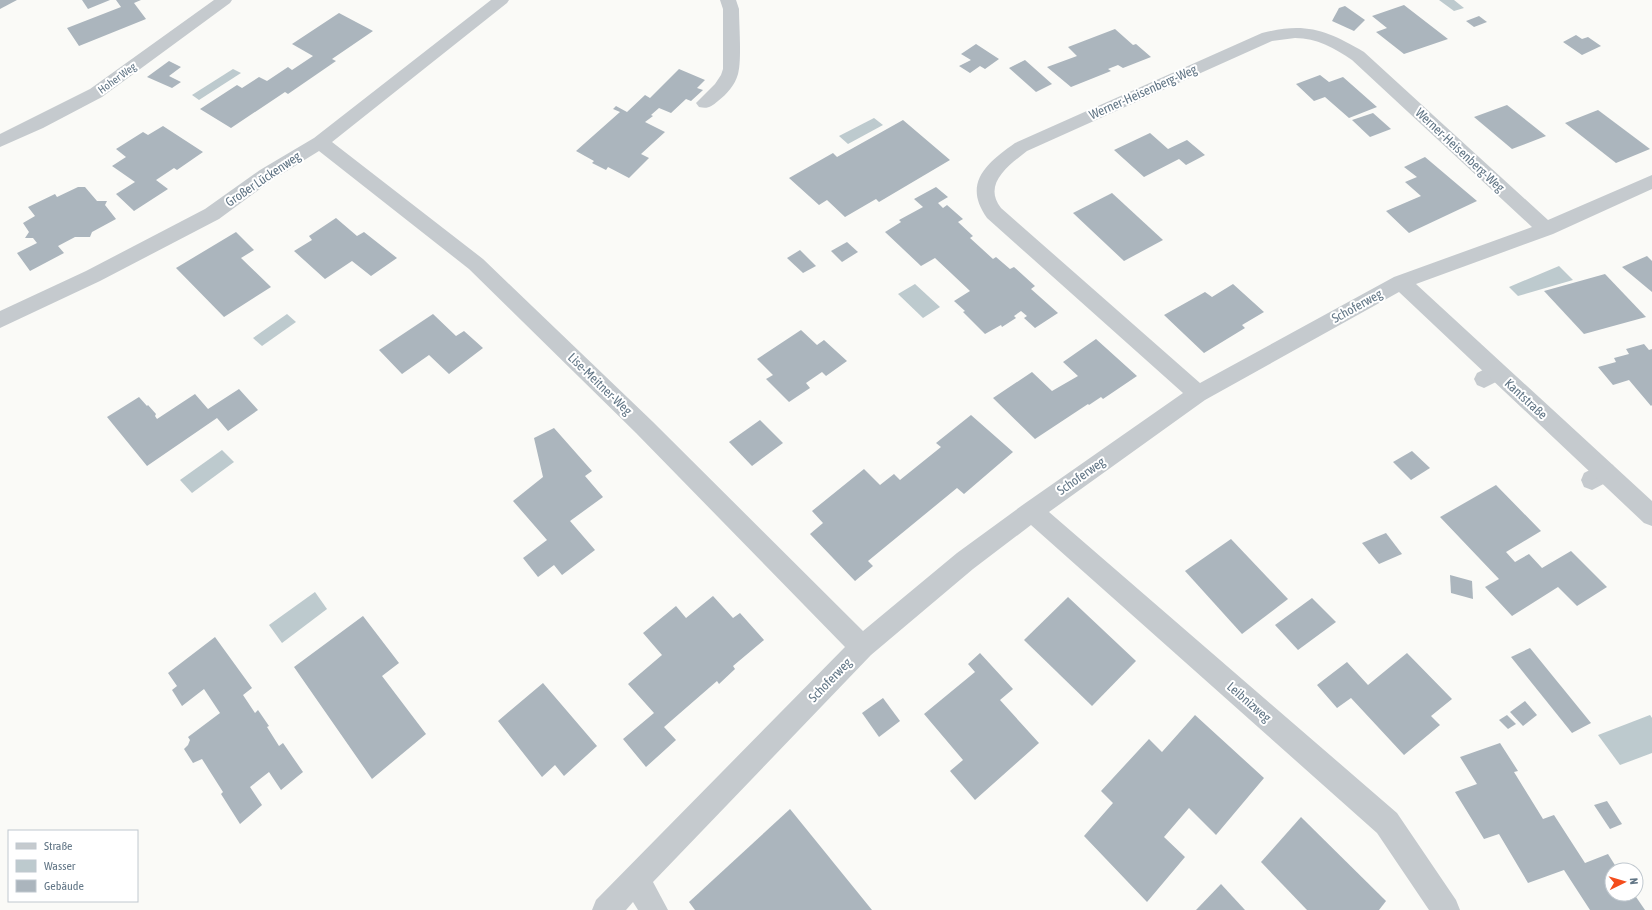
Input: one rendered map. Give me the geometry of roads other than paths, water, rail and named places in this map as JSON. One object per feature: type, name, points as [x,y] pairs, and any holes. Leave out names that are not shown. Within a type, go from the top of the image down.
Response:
[{"type":"street","name":"Hoher Weg","points":[[0,141],[37,124],[96,93],[224,0]]},
{"type":"street","name":"Großer Lückenweg","points":[[0,320],[93,276],[212,214],[266,175],[320,142],[501,0]]},
{"type":"street","points":[[705,103],[724,87],[729,78],[731,69],[731,9],[728,0]]},
{"type":"street","name":"Werner-Heisenberg-Weg","points":[[1198,394],[994,213],[986,199],[986,184],[999,163],[1021,147],[1268,36],[1287,32],[1303,32],[1328,38],[1358,56],[1546,230]]},
{"type":"street","name":"Lise-Meitner-Weg","points":[[320,142],[476,264],[644,427],[862,647]]},
{"type":"street","name":"Schoferweg","points":[[606,910],[862,647],[965,561],[1032,511],[1198,394],[1401,282],[1546,230],[1652,181]]},
{"type":"street","name":"Kantstraße","points":[[1401,282],[1491,375],[1598,476],[1652,516]]},
{"type":"street","name":"Leibnizweg","points":[[1032,511],[1387,823],[1446,910]]},
{"type":"street","points":[[636,880],[654,910]]},
{"type":"water","points":[[1439,0],[1454,0],[1464,8],[1454,11]]},
{"type":"water","points":[[233,69],[241,73],[199,100],[192,95]]},
{"type":"water","points":[[874,118],[883,125],[848,144],[839,136]]},
{"type":"water","points":[[1559,266],[1573,280],[1518,296],[1509,287]]},
{"type":"water","points":[[915,284],[940,307],[923,318],[898,294]]},
{"type":"water","points":[[287,314],[296,322],[262,346],[253,338]]},
{"type":"water","points":[[222,450],[234,462],[192,493],[180,480]]},
{"type":"water","points":[[315,592],[327,609],[282,643],[269,625]]},
{"type":"water","points":[[1650,715],[1652,718],[1652,753],[1620,765],[1598,735]]}]
